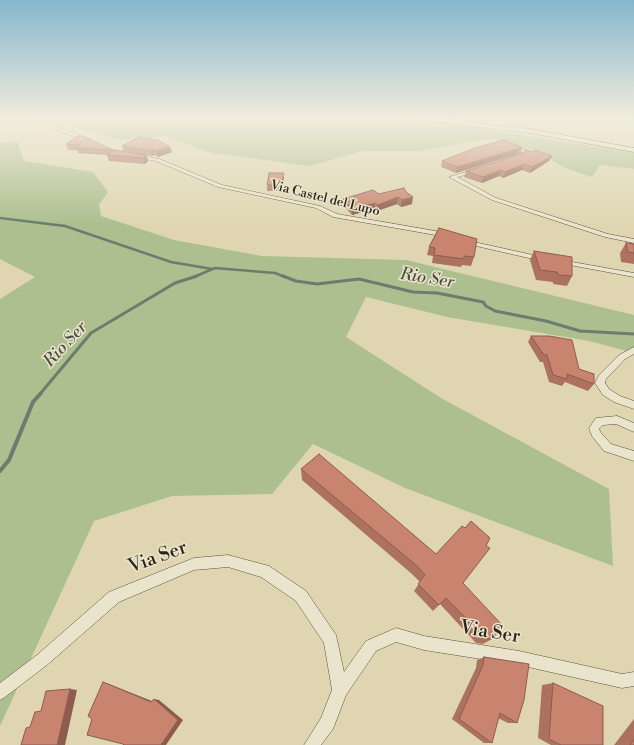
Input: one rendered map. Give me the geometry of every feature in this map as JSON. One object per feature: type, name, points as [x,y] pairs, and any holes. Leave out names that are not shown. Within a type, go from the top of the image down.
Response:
[{"type":"street","name":"Via Castel del Lupo","points":[[127,155],[157,160],[220,186],[318,207],[335,216],[448,235],[458,239],[527,256],[634,275]]},
{"type":"street","points":[[485,168],[452,177],[494,199],[607,236],[634,241]]},
{"type":"street","points":[[634,350],[622,357],[602,377],[600,383],[606,392],[617,399],[634,405]]},
{"type":"street","points":[[634,428],[617,420],[600,421],[594,428],[597,436],[608,448],[634,456]]},
{"type":"street","name":"Via Ser","points":[[0,692],[42,660],[114,597],[194,564],[228,561],[264,571],[301,596],[331,640],[340,690]]},
{"type":"street","name":"Via Ser","points":[[312,745],[327,723],[340,690],[371,646],[396,635],[424,643],[519,658],[622,681],[634,679]]},
{"type":"green space","points":[[0,154],[21,154],[24,161],[93,172],[108,192],[99,205],[101,216],[174,240],[262,256],[406,260],[634,315],[634,353],[589,341],[447,317],[366,297],[346,337],[441,398],[609,489],[613,566],[405,488],[313,444],[272,494],[172,496],[94,521],[0,726],[0,299],[35,277],[0,259]]},
{"type":"green space","points":[[218,154],[352,154],[310,166]]},
{"type":"green space","points":[[541,154],[634,154],[634,169],[600,165],[592,177],[563,167]]},
{"type":"building","points":[[138,154],[146,155],[144,158],[107,155]]},
{"type":"building","points":[[460,154],[501,154],[457,167],[442,161]]},
{"type":"building","points":[[520,154],[546,154],[552,156],[532,167],[524,164],[505,172],[501,170],[483,177],[466,171]]},
{"type":"building","points":[[269,173],[284,173],[281,185],[267,185]]},
{"type":"building","points":[[404,188],[406,192],[413,197],[402,200],[398,197],[378,205],[375,203],[352,209],[343,199],[373,190],[379,194]]},
{"type":"building","points":[[439,228],[477,239],[474,257],[464,256],[464,259],[434,255],[435,248],[429,247]]},
{"type":"building","points":[[626,243],[634,244],[634,253],[628,252]]},
{"type":"building","points":[[534,251],[572,257],[572,276],[558,275],[557,272],[540,270]]},
{"type":"building","points":[[531,336],[549,336],[572,340],[579,369],[594,374],[594,384],[567,374],[567,379],[553,375],[547,355],[544,355]]},
{"type":"building","points":[[319,454],[436,554],[462,526],[465,528],[471,521],[490,538],[486,546],[490,548],[463,583],[503,626],[492,639],[485,638],[446,598],[439,605],[418,584],[425,575],[417,566],[301,469]]},
{"type":"building","points":[[484,657],[529,664],[524,700],[517,723],[500,713],[492,743],[459,719],[483,665]]},
{"type":"building","points":[[103,682],[151,702],[154,699],[178,720],[161,745],[124,745],[87,735],[92,719],[88,716]]},
{"type":"building","points":[[553,683],[603,706],[603,745],[561,745],[549,739]]},
{"type":"building","points":[[70,689],[57,745],[21,745],[26,728],[30,727],[35,712],[41,711],[46,691]]},
{"type":"building","points":[[634,739],[634,745],[630,745]]},
{"type":"waterway","name":"Rio Ser","points":[[0,218],[65,226],[171,262],[212,269]]},
{"type":"waterway","name":"Rio Ser","points":[[194,277],[215,268],[275,273],[285,277]]},
{"type":"waterway","name":"Rio Ser","points":[[283,276],[296,281],[317,284],[359,279],[413,292],[437,293],[483,302],[486,306],[495,311],[546,321],[580,331],[634,334]]},
{"type":"waterway","name":"Rio Ser","points":[[40,394],[91,333],[175,283],[194,277]]},
{"type":"waterway","name":"Rio Ser","points":[[0,471],[9,460],[33,402],[41,393]]}]
